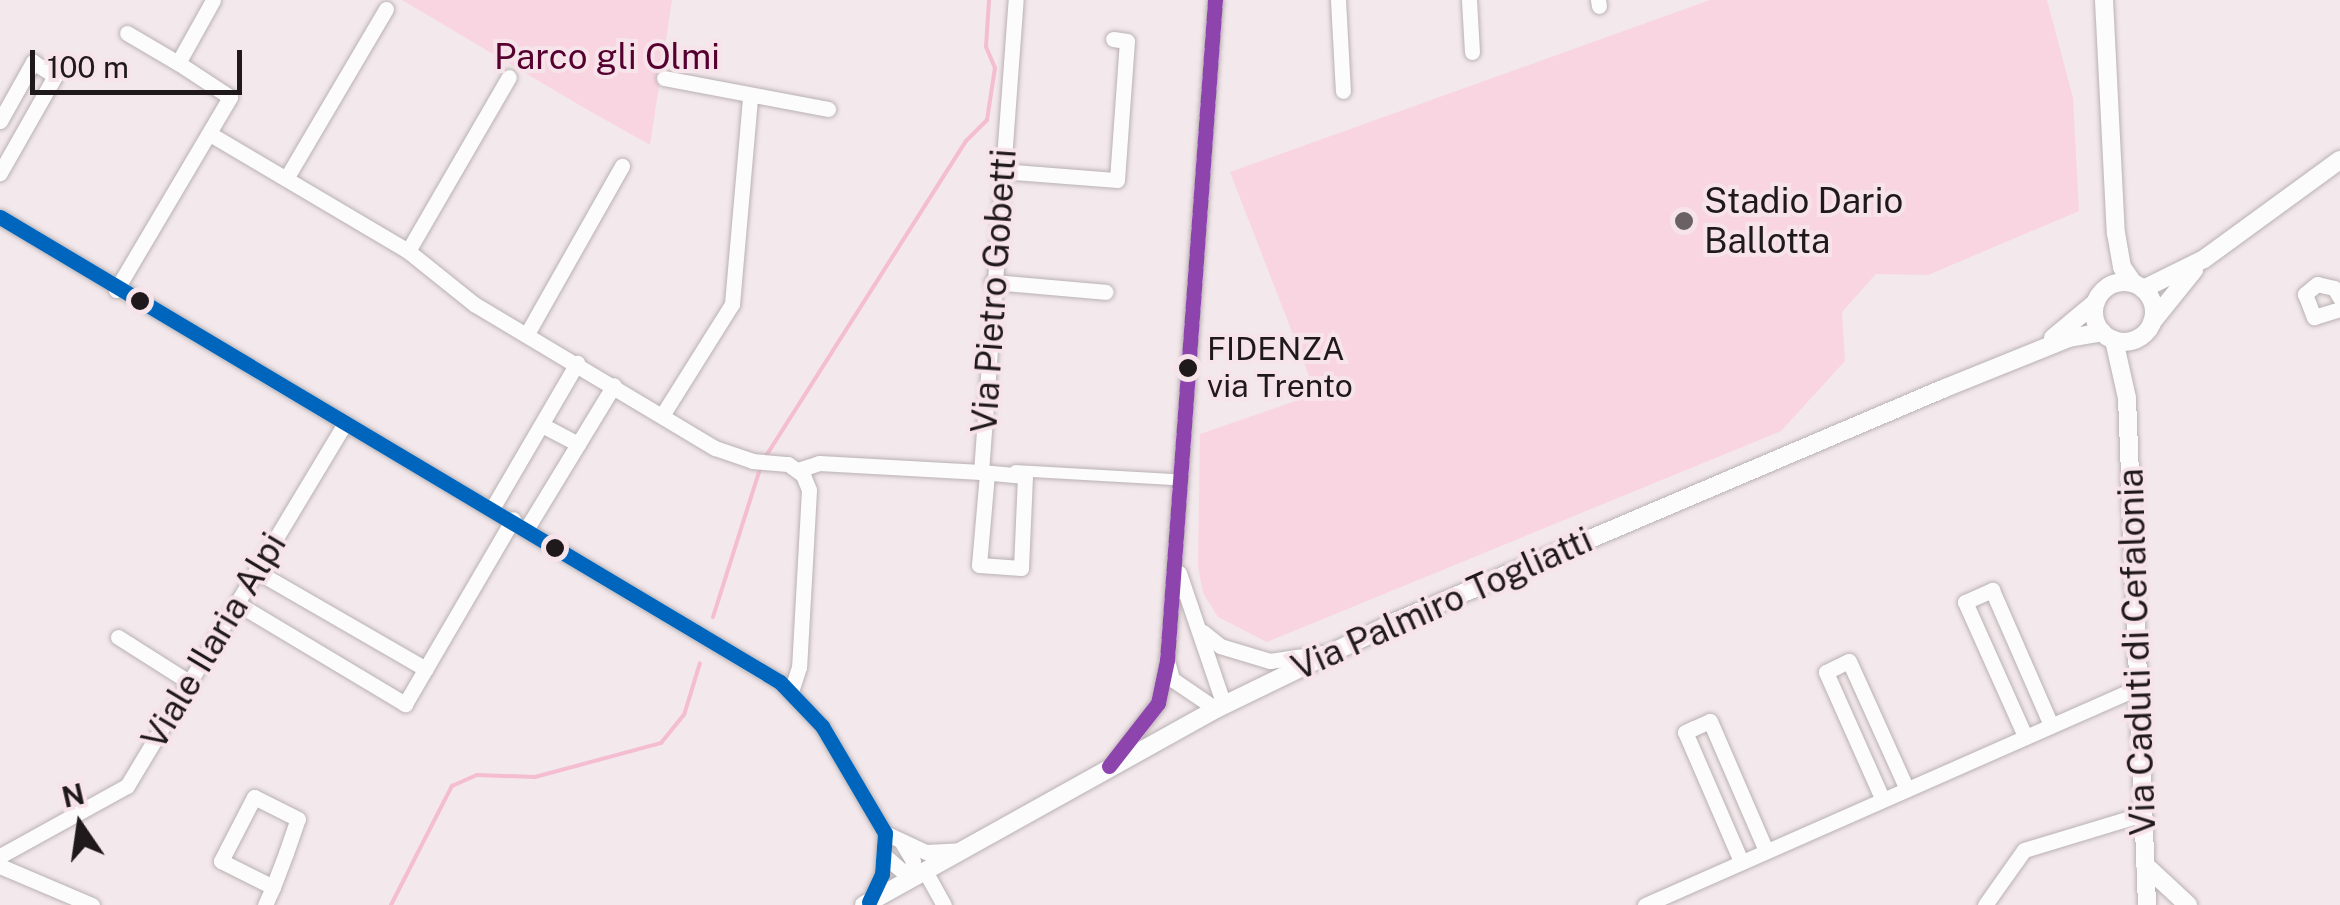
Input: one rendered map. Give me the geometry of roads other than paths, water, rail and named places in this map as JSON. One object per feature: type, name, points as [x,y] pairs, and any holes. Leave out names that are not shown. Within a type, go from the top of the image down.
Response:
[{"type":"street","points":[[178,63],[213,0]]},
{"type":"street","name":"Via Pietro Gobetti","points":[[798,470],[819,463],[983,471],[992,282],[1016,0]]},
{"type":"street","points":[[1096,779],[1158,703],[1167,660],[1214,0]]},
{"type":"street","points":[[1338,0],[1344,90]]},
{"type":"street","points":[[1469,0],[1472,52]]},
{"type":"street","points":[[2104,0],[2116,233],[2122,267],[2153,304],[2152,322]]},
{"type":"street","points":[[287,178],[386,9]]},
{"type":"street","points":[[116,290],[230,97],[127,33]]},
{"type":"street","points":[[1002,171],[1117,180],[1127,41],[1114,39]]},
{"type":"street","points":[[0,121],[33,62],[55,76],[0,173]]},
{"type":"street","points":[[408,252],[509,77]]},
{"type":"street","points":[[664,78],[750,99],[828,110]]},
{"type":"street","points":[[663,414],[732,304],[750,99]]},
{"type":"street","points":[[210,134],[408,252],[474,304],[528,332],[715,448],[752,461],[773,462],[798,470],[810,490],[799,667],[791,691]]},
{"type":"street","name":"Via Palmiro Togliatti","points":[[2041,348],[2099,296],[2138,286],[2204,259],[2340,160]]},
{"type":"street","points":[[528,332],[622,166]]},
{"type":"street","points":[[0,217],[116,290],[493,507],[791,691],[822,726],[885,832],[926,852],[963,850]]},
{"type":"street","points":[[2108,336],[2099,296],[2116,233]]},
{"type":"street","name":"Via Palmiro Togliatti","points":[[866,903],[1220,707],[1336,650],[2041,348],[2108,336],[2137,338],[2204,259]]},
{"type":"street","points":[[992,282],[1106,292]]},
{"type":"street","points":[[2340,298],[2334,288],[2317,284],[2305,294],[2314,318],[2340,308]]},
{"type":"street","name":"Via Caduti di Cefalonia","points":[[2108,336],[2127,398]]},
{"type":"street","name":"Via Caduti di Cefalonia","points":[[2137,338],[2127,398],[2147,905]]},
{"type":"street","points":[[493,507],[577,363]]},
{"type":"street","points":[[238,604],[406,704],[614,385]]},
{"type":"street","name":"Viale Ilaria Alpi","points":[[0,856],[127,786],[345,422]]},
{"type":"street","points":[[542,425],[578,444]]},
{"type":"street","points":[[983,471],[1025,476],[1021,568],[979,565],[983,471]]},
{"type":"street","points":[[983,471],[1171,480]]},
{"type":"street","points":[[1174,549],[1220,707]]},
{"type":"street","points":[[256,571],[426,669]]},
{"type":"street","points":[[2024,736],[1965,602],[1992,590],[2051,725]]},
{"type":"street","points":[[1196,627],[1220,646],[1270,661],[1336,650]]},
{"type":"street","points":[[118,637],[189,682]]},
{"type":"street","points":[[1167,660],[1172,679],[1220,707]]},
{"type":"street","points":[[1882,798],[1826,672],[1849,661],[1906,788]]},
{"type":"street","points":[[1645,905],[1764,848],[2137,688]]},
{"type":"street","points":[[1740,859],[1685,732],[1710,721],[1764,848]]},
{"type":"street","points":[[265,905],[272,887],[298,819],[254,797],[220,861],[272,887]]},
{"type":"street","points":[[1985,905],[2024,850],[2143,814]]},
{"type":"street","points":[[866,903],[886,856],[885,832]]},
{"type":"street","points":[[902,843],[918,875]]},
{"type":"street","points":[[886,856],[918,875],[944,905]]},
{"type":"street","points":[[2146,865],[2188,905]]},
{"type":"street","points":[[0,866],[92,905]]},
{"type":"waterway","points":[[766,456],[966,141],[987,120],[995,68],[986,47],[989,0]]},
{"type":"waterway","points":[[713,617],[760,469]]},
{"type":"waterway","points":[[391,905],[452,786],[477,775],[535,777],[661,743],[684,715],[700,663]]},
{"type":"place","name":"Stadio Dario Ballotta","points":[[1684,221]]},
{"type":"place","name":"FIDENZA via Trento","points":[[1188,368]]},
{"type":"park label","name":"Parco gli Olmi","points":[[607,57]]}]
